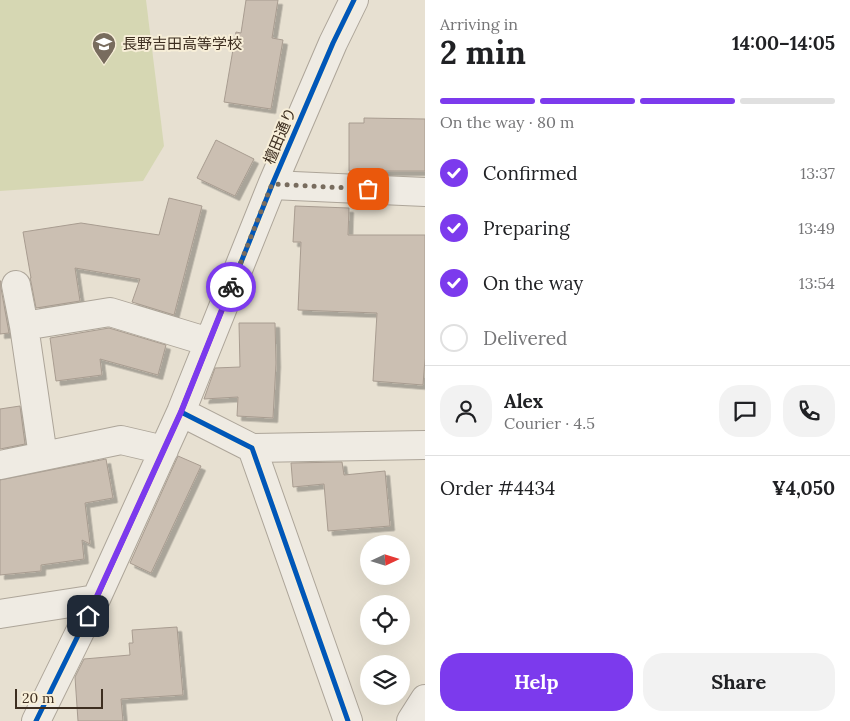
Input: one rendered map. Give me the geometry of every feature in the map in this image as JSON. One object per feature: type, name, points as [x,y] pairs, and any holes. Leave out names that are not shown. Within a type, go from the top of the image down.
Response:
[{"type":"street","name":"檀田通り","points":[[36,721],[96,598],[181,412],[272,184],[333,43],[354,0]]},
{"type":"street","points":[[272,184],[425,192]]},
{"type":"street","points":[[16,285],[44,456]]},
{"type":"street","points":[[24,326],[110,312],[209,342]]},
{"type":"street","points":[[181,412],[252,448],[425,445]]},
{"type":"street","points":[[0,465],[121,440],[164,450]]},
{"type":"street","points":[[252,448],[348,721]]},
{"type":"street","points":[[0,614],[96,598]]},
{"type":"street","points":[[411,721],[425,699]]},
{"type":"green space","name":"長野吉田高等学校","points":[[0,0],[146,0],[164,146],[143,181],[0,191]]},
{"type":"building","points":[[246,0],[278,0],[272,38],[283,40],[271,109],[224,102],[236,32],[241,33]]},
{"type":"building","points":[[364,118],[425,119],[425,171],[349,171],[349,123],[364,123]]},
{"type":"building","points":[[216,140],[254,159],[235,196],[197,178]]},
{"type":"building","points":[[169,198],[202,206],[174,315],[132,302],[140,279],[75,268],[80,301],[36,308],[23,232],[81,223],[159,235]]},
{"type":"building","points":[[295,206],[349,208],[348,235],[425,235],[425,359],[423,385],[373,381],[377,313],[298,310],[301,242],[293,242]]},
{"type":"building","points":[[0,281],[9,333],[0,334]]},
{"type":"building","points":[[239,323],[275,323],[276,363],[273,418],[237,416],[238,397],[204,399],[215,368],[240,367]]},
{"type":"building","points":[[109,328],[166,345],[158,375],[100,359],[102,375],[56,381],[50,338]]},
{"type":"building","points":[[20,406],[25,444],[0,449],[0,409]]},
{"type":"building","points":[[178,456],[201,466],[151,573],[130,563]]},
{"type":"building","points":[[106,459],[113,498],[85,503],[90,544],[82,540],[84,559],[41,565],[41,571],[0,575],[0,480]]},
{"type":"building","points":[[342,462],[344,475],[385,471],[390,526],[328,531],[324,484],[293,487],[291,463]]},
{"type":"building","points":[[177,627],[183,695],[121,699],[123,721],[78,721],[75,677],[84,659],[130,655],[129,643],[133,643],[132,630]]},
{"type":"cycle path","points":[[36,721],[96,599],[181,412],[272,185],[333,43],[354,0]]},
{"type":"cycle path","points":[[181,412],[252,448],[348,721]]},
{"type":"way so far","points":[[231,287],[272,184],[368,189]]},
{"type":"place","name":"長野吉田高等学校","points":[[104,65]]},
{"type":"route","points":[[88,616],[181,412],[231,287]]}]
